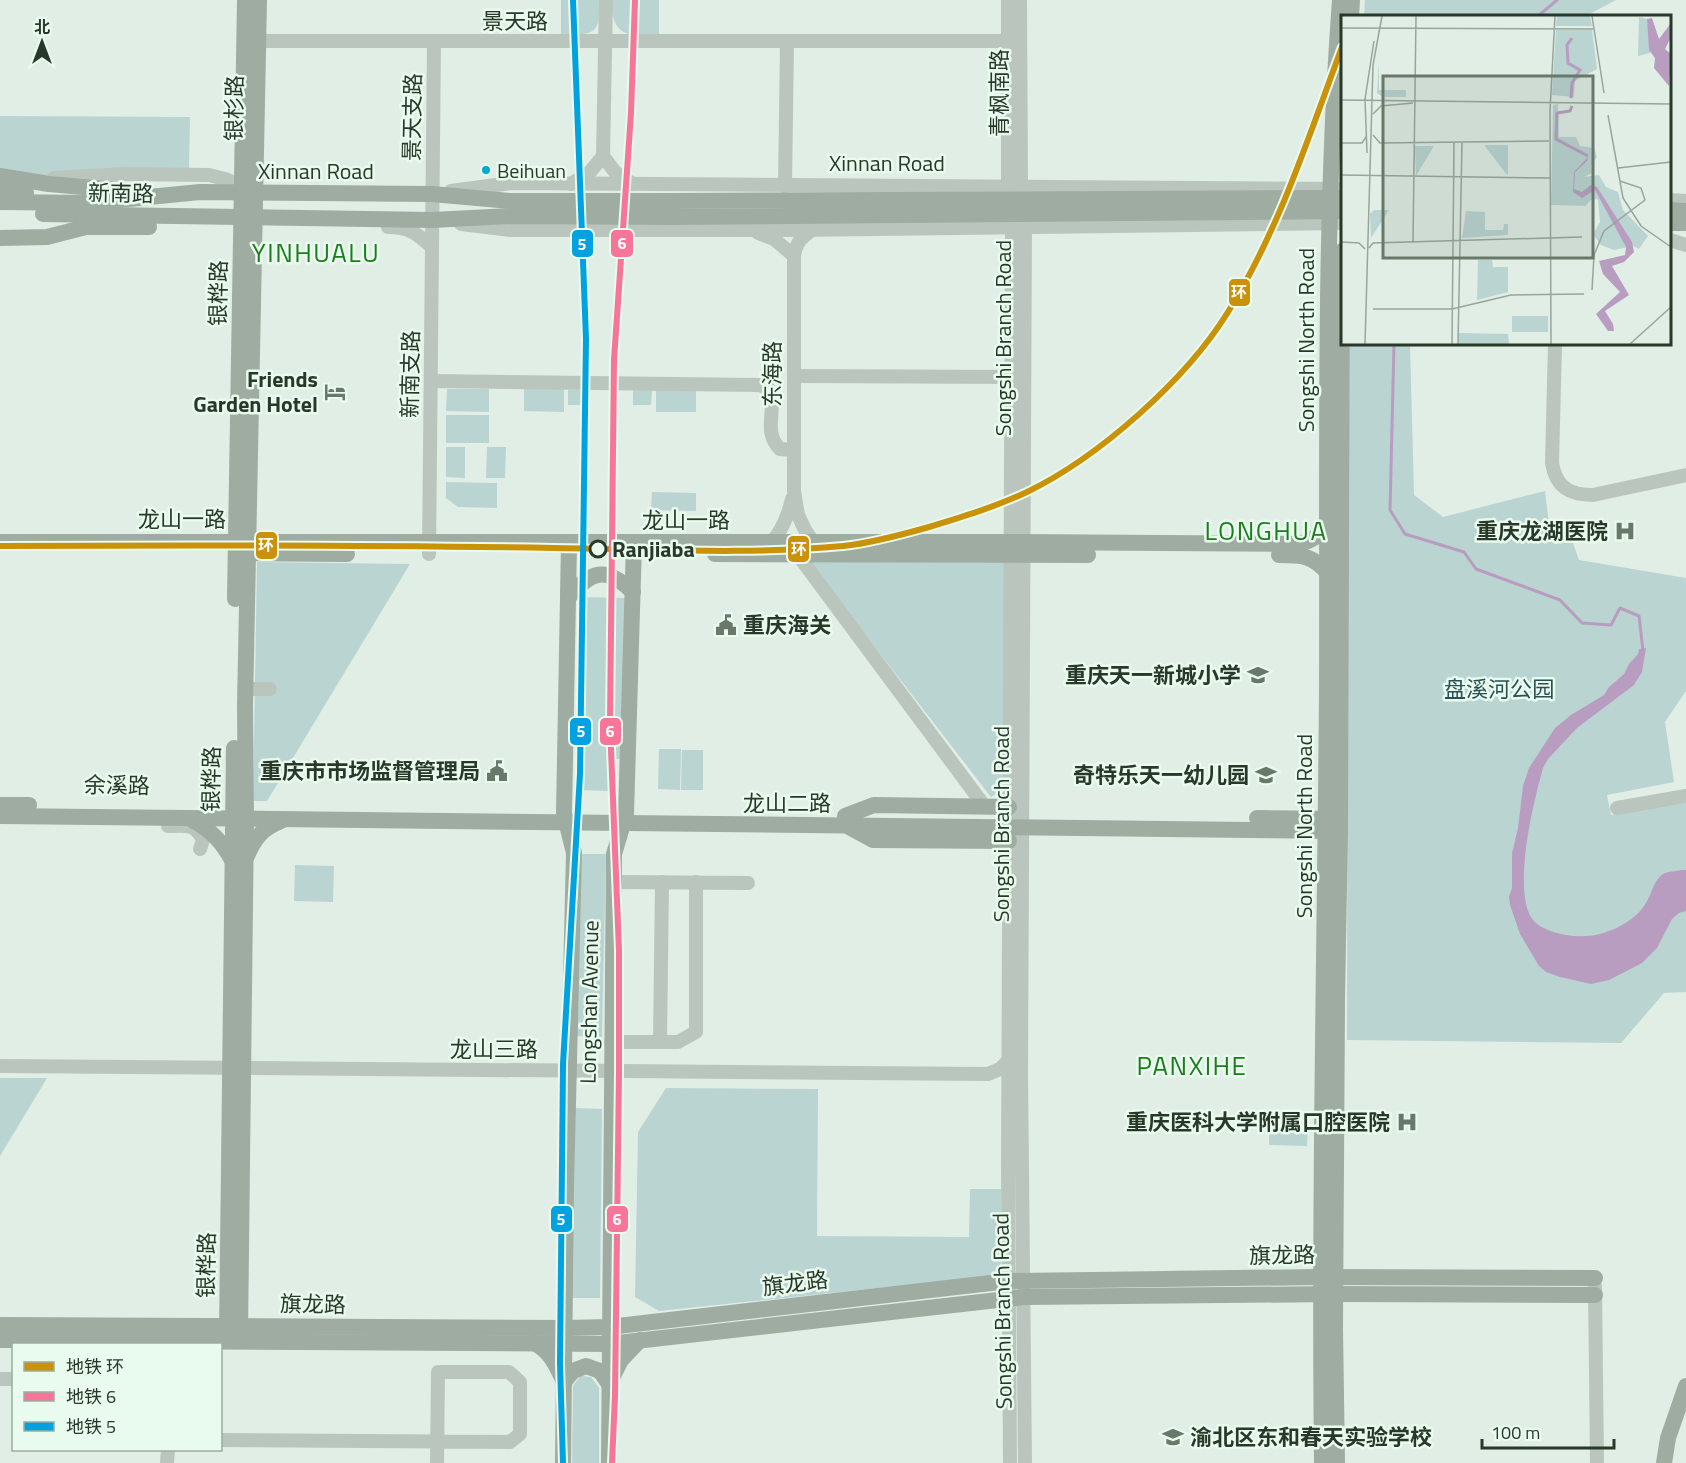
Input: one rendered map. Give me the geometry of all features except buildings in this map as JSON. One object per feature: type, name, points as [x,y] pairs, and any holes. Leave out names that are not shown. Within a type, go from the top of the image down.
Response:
[{"type":"main road","name":"银杉路","points":[[244,0],[251,41]]},
{"type":"main road","name":"银杉路","points":[[248,218],[246,190],[251,41],[259,0]]},
{"type":"main road","name":"Songshi North Road","points":[[1322,1463],[1337,999],[1328,522],[1336,223],[1339,192],[1340,0]]},
{"type":"main road","points":[[1351,15],[1352,0]]},
{"type":"main road","points":[[0,176],[120,191]]},
{"type":"main road","points":[[0,188],[45,193],[200,192]]},
{"type":"main road","name":"Xinnan Road","points":[[200,192],[246,190],[432,194],[510,201],[671,209],[1341,211]]},
{"type":"main road","name":"新南路","points":[[0,202],[88,203],[200,192]]},
{"type":"main road","name":"Xinnan Road","points":[[248,218],[432,220],[671,209],[1339,192]]},
{"type":"main road","points":[[1671,210],[1686,211]]},
{"type":"main road","name":"新南路","points":[[0,213],[248,218]]},
{"type":"main road","points":[[0,226],[202,227],[248,218]]},
{"type":"main road","name":"银桦路","points":[[234,1333],[242,547],[248,218]]},
{"type":"main road","points":[[0,238],[47,237],[86,227]]},
{"type":"main road","name":"Songshi North Road","points":[[1333,825],[1341,315]]},
{"type":"main road","name":"龙山一路","points":[[0,542],[242,547],[634,549],[798,555],[1016,548],[1299,544],[1311,541],[1320,535],[1328,522]]},
{"type":"main road","name":"龙山一路","points":[[634,549],[814,543],[1299,555],[1319,563],[1328,573]]},
{"type":"main road","name":"银桦路","points":[[239,814],[245,689],[242,547]]},
{"type":"main road","name":"龙山一路","points":[[0,553],[242,547]]},
{"type":"main road","name":"Longshan Avenue","points":[[563,1463],[568,1070],[574,853],[565,818],[569,548]]},
{"type":"main road","name":"Longshan Avenue","points":[[609,1463],[614,854],[624,819],[634,549]]},
{"type":"main road","points":[[568,598],[582,582],[595,575],[609,574],[622,581],[633,591]]},
{"type":"main road","name":"余溪路","points":[[0,805],[239,814]]},
{"type":"main road","points":[[874,805],[985,807],[1014,823],[873,840],[845,821],[874,805]]},
{"type":"main road","name":"龙山二路","points":[[239,814],[1333,825]]},
{"type":"main road","name":"龙山二路","points":[[239,814],[283,820],[565,818]]},
{"type":"main road","name":"余溪路","points":[[0,816],[189,819],[239,814]]},
{"type":"main road","points":[[189,819],[208,828],[239,860],[265,828],[283,820]]},
{"type":"main road","name":"Songshi North Road","points":[[1328,1285],[1337,1463]]},
{"type":"main road","name":"旗龙路","points":[[609,1335],[1016,1289],[1328,1285],[1595,1287]]},
{"type":"main road","points":[[0,1340],[234,1333],[534,1343],[565,1336],[609,1335],[640,1340],[1016,1289]]},
{"type":"main road","name":"旗龙路","points":[[0,1325],[234,1333],[565,1336]]},
{"type":"main road","points":[[534,1343],[546,1349],[555,1361],[564,1382],[573,1371],[586,1366],[600,1371],[609,1384],[621,1360],[640,1340]]},
{"type":"main road","points":[[1664,1463],[1668,1438],[1686,1386]]},
{"type":"street","points":[[606,0],[603,156],[615,172],[633,184]]},
{"type":"street","name":"青枫南路","points":[[1008,0],[1015,186]]},
{"type":"street","name":"青枫南路","points":[[1015,186],[1020,0]]},
{"type":"street","name":"景天路","points":[[251,41],[1008,41]]},
{"type":"street","name":"景天支路","points":[[432,194],[434,41]]},
{"type":"street","points":[[785,186],[787,42]]},
{"type":"street","points":[[571,184],[590,172],[603,156]]},
{"type":"street","points":[[21,180],[124,174],[209,175],[225,178],[246,190]]},
{"type":"street","name":"Xinnan Road","points":[[432,194],[511,183],[1015,186],[1339,192]]},
{"type":"street","name":"Songshi Branch Road","points":[[1015,186],[1018,228],[1014,823],[1008,1088],[1025,1463]]},
{"type":"street","name":"新南支路","points":[[429,549],[432,194]]},
{"type":"street","points":[[1671,200],[1686,201]]},
{"type":"street","points":[[357,219],[370,226],[404,227],[416,232],[432,247]]},
{"type":"street","name":"Xinnan Road","points":[[432,220],[511,230],[813,230],[1336,223]]},
{"type":"street","points":[[748,230],[774,239],[794,256]]},
{"type":"street","points":[[794,256],[796,245],[802,237],[813,230]]},
{"type":"street","points":[[1671,240],[1686,245]]},
{"type":"street","name":"东海路","points":[[772,543],[793,515],[794,256]]},
{"type":"street","points":[[1555,345],[1552,463],[1554,475],[1560,484],[1580,495],[1593,495],[1686,475]]},
{"type":"street","points":[[794,376],[1017,377]]},
{"type":"street","points":[[431,381],[759,385],[768,388],[772,396],[773,442],[780,449],[793,450]]},
{"type":"street","points":[[793,515],[814,543]]},
{"type":"street","points":[[798,555],[985,807]]},
{"type":"street","points":[[245,689],[270,689]]},
{"type":"street","points":[[1617,808],[1686,796]]},
{"type":"street","points":[[160,818],[161,825],[191,826],[199,831],[203,840],[200,849]]},
{"type":"street","name":"Songshi Branch Road","points":[[1010,1463],[1021,1074],[1014,823]]},
{"type":"street","points":[[614,882],[748,883]]},
{"type":"street","points":[[660,1042],[663,882]]},
{"type":"street","points":[[611,1042],[678,1042],[696,1032],[696,882]]},
{"type":"street","points":[[988,1074],[1000,1069],[1008,1061]]},
{"type":"street","name":"龙山三路","points":[[0,1066],[988,1074]]},
{"type":"street","points":[[988,1074],[1008,1088]]},
{"type":"street","points":[[1595,1287],[1597,1463]]},
{"type":"street","points":[[222,1440],[438,1442],[510,1442],[520,1434],[520,1382],[509,1372],[438,1371],[438,1442],[437,1463]]},
{"type":"green space","points":[[561,0],[600,0],[599,21],[593,31],[561,35]]},
{"type":"green space","points":[[612,0],[659,0],[659,36],[638,36],[618,28],[612,12]]},
{"type":"green space","points":[[1365,0],[1616,0],[1588,15],[1364,15]]},
{"type":"green space","points":[[0,116],[190,117],[189,168],[46,176],[0,172]]},
{"type":"green space","name":"盘溪河公园","points":[[1348,345],[1410,345],[1414,495],[1443,517],[1545,491],[1550,532],[1562,529],[1573,543],[1579,560],[1686,578],[1686,691],[1665,722],[1674,782],[1607,795],[1611,815],[1686,803],[1686,992],[1664,993],[1621,1043],[1347,1040]]},
{"type":"green space","points":[[447,389],[489,389],[489,412],[446,411]]},
{"type":"green space","points":[[524,389],[564,389],[564,412],[524,411]]},
{"type":"green space","points":[[568,390],[587,390],[587,405],[568,405]]},
{"type":"green space","points":[[633,390],[652,390],[651,405],[633,405]]},
{"type":"green space","points":[[656,390],[696,390],[696,412],[656,412]]},
{"type":"green space","points":[[446,415],[489,415],[489,443],[446,443]]},
{"type":"green space","points":[[446,447],[465,447],[465,478],[446,477]]},
{"type":"green space","points":[[487,447],[506,447],[505,478],[486,478]]},
{"type":"green space","points":[[446,482],[497,483],[497,508],[458,507],[446,498]]},
{"type":"green space","points":[[652,492],[696,493],[696,511],[651,510]]},
{"type":"green space","points":[[807,559],[1006,559],[1005,788],[991,797]]},
{"type":"green space","points":[[257,562],[410,564],[267,801],[253,801]]},
{"type":"green space","points":[[582,597],[625,598],[621,759],[609,759],[608,791],[577,790]]},
{"type":"green space","points":[[659,749],[681,749],[680,790],[658,789]]},
{"type":"green space","points":[[682,750],[703,750],[703,790],[681,790]]},
{"type":"green space","points":[[581,854],[606,854],[602,1037],[577,1036]]},
{"type":"green space","points":[[295,865],[334,866],[333,902],[294,901]]},
{"type":"green space","points":[[0,1078],[47,1078],[0,1156]]},
{"type":"green space","points":[[666,1088],[818,1089],[817,1236],[969,1237],[970,1189],[1001,1189],[1001,1275],[659,1311],[635,1297],[638,1132]]},
{"type":"green space","points":[[574,1108],[602,1109],[600,1298],[572,1298]]},
{"type":"green space","points":[[1269,1125],[1308,1125],[1307,1146],[1269,1145]]},
{"type":"green space","points":[[580,1376],[591,1377],[599,1388],[599,1463],[572,1463],[573,1386]]},
{"type":"shaded area","points":[[1646,648],[1642,672],[1634,685],[1577,728],[1548,759],[1543,768],[1534,802],[1526,849],[1524,894],[1528,911],[1536,923],[1543,928],[1566,935],[1598,935],[1613,930],[1640,911],[1661,875],[1686,870],[1686,911],[1672,919],[1657,948],[1642,963],[1609,980],[1591,984],[1560,977],[1546,972],[1539,966],[1520,934],[1510,905],[1512,853],[1518,828],[1523,786],[1529,768],[1555,728],[1571,715],[1604,695],[1609,687],[1624,674],[1639,649]]},
{"type":"waterway","points":[[1539,15],[1557,0]]},
{"type":"waterway","points":[[1394,345],[1390,510],[1405,534],[1464,552],[1476,569],[1560,600],[1582,623],[1611,625],[1620,608],[1639,616],[1643,651]]},
{"type":"metro line","name":"5","points":[[563,1463],[560,1363],[563,1064],[580,774],[586,339],[573,0]]},
{"type":"metro line","name":"6","points":[[612,1463],[615,1396],[619,1072],[619,950],[610,724],[614,360],[631,113],[635,0]]},
{"type":"metro line","name":"环","points":[[0,546],[208,545],[698,551],[807,549],[843,546],[897,536],[991,507],[1055,477],[1111,438],[1165,390],[1210,338],[1246,280],[1278,215],[1341,50]]},
{"type":"place","name":"Beihuan","points":[[486,170]]},
{"type":"place","name":"Friends Garden Hotel","points":[[335,392]]},
{"type":"place","name":"重庆龙湖医院","points":[[1625,531]]},
{"type":"place","name":"Ranjiaba","points":[[598,549]]},
{"type":"place","name":"重庆海关","points":[[726,625]]},
{"type":"place","name":"重庆天一新城小学","points":[[1258,675]]},
{"type":"place","name":"重庆市市场监督管理局","points":[[497,771]]},
{"type":"place","name":"奇特乐天一幼儿园","points":[[1266,775]]},
{"type":"place","name":"重庆医科大学附属口腔医院","points":[[1407,1122]]},
{"type":"place","name":"渝北区东和春天实验学校","points":[[1173,1437]]},
{"type":"district","name":"YINHUALU","points":[[316,252]]},
{"type":"district","name":"LONGHUA","points":[[1266,530]]},
{"type":"district","name":"PANXIHE","points":[[1192,1065]]}]
